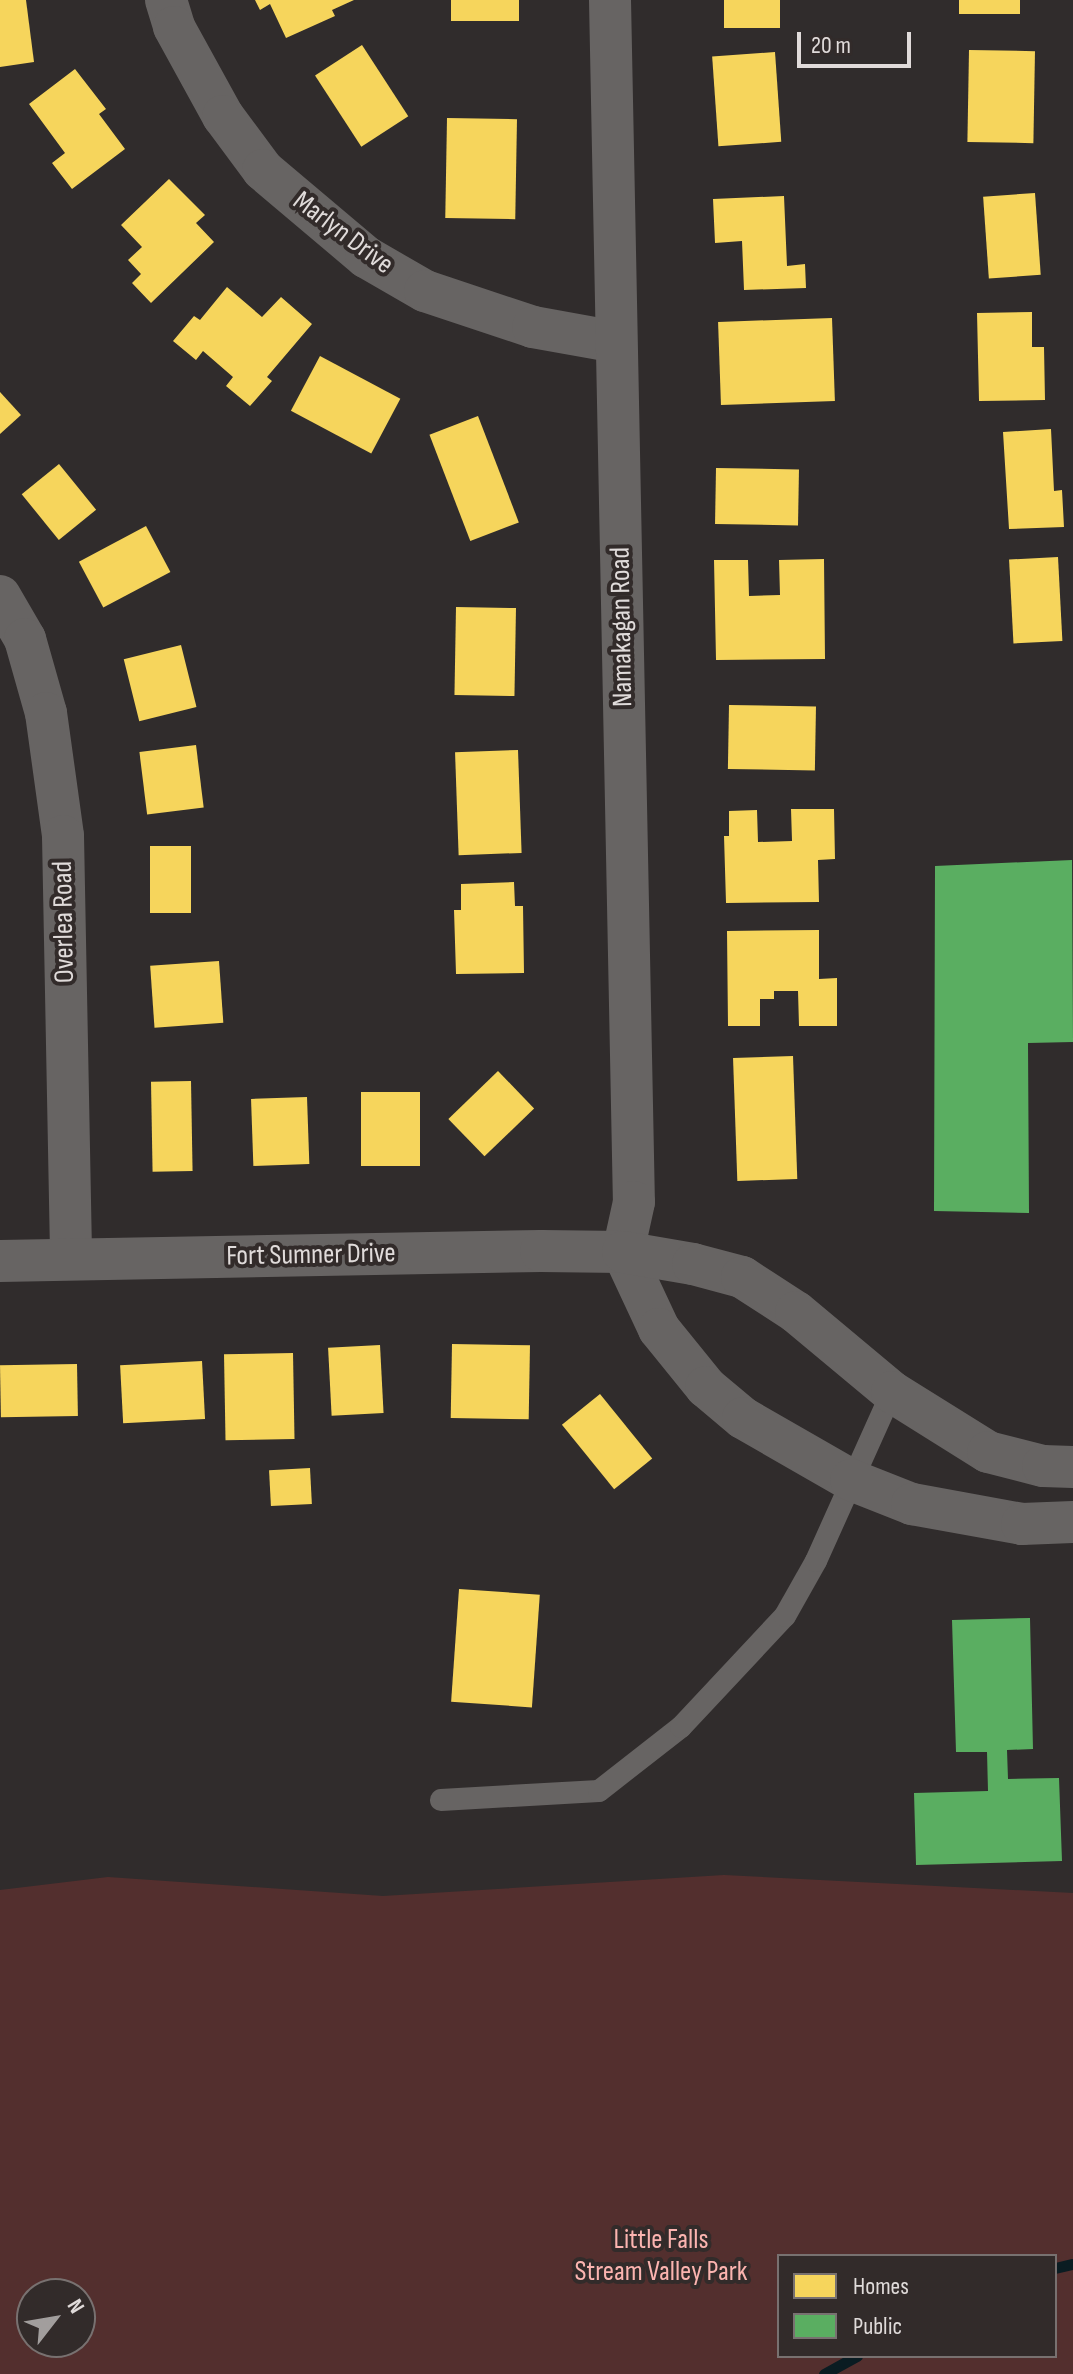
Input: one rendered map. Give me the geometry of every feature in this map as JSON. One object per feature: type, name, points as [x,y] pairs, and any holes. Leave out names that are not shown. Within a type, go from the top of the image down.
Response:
[{"type":"street","name":"Marlyn Drive","points":[[166,0],[174,27],[223,116],[263,170],[366,257],[425,291],[533,327],[616,342]]},
{"type":"street","name":"Namakagan Road","points":[[610,0],[634,1202],[623,1252]]},
{"type":"street","name":"Overlea Road","points":[[0,596],[25,639],[46,713],[63,836],[71,1259]]},
{"type":"street","name":"Fort Sumner Drive","points":[[0,1261],[623,1252],[693,1264],[742,1277],[796,1312],[892,1392],[988,1452],[1043,1466],[1073,1467]]},
{"type":"street","points":[[623,1252],[659,1329],[706,1387],[743,1418],[851,1480],[912,1504],[1022,1524],[1073,1522]]},
{"type":"lane","points":[[441,1800],[599,1791],[681,1727],[785,1616],[816,1561],[892,1392]]},
{"type":"green space","name":"Little Falls Stream Valley Park","points":[[724,1875],[1073,1893],[1073,2374],[0,2374],[0,1890],[108,1877],[383,1896]]},
{"type":"building: Homes","points":[[0,0],[26,0],[34,62],[0,67]]},
{"type":"building: Homes","points":[[255,0],[354,0],[332,10],[335,16],[286,38],[270,4],[260,10]]},
{"type":"building: Homes","points":[[451,0],[519,0],[519,21],[451,21]]},
{"type":"building: Homes","points":[[724,0],[780,0],[780,28],[724,28]]},
{"type":"building: Homes","points":[[959,0],[1020,0],[1020,14],[959,14]]},
{"type":"building: Homes","points":[[362,45],[408,116],[361,147],[315,75]]},
{"type":"building: Homes","points":[[969,50],[1035,51],[1033,143],[967,142]]},
{"type":"building: Homes","points":[[775,52],[781,142],[718,146],[712,56]]},
{"type":"building: Homes","points":[[75,69],[106,109],[99,114],[125,149],[72,189],[52,163],[65,153],[29,104]]},
{"type":"building: Homes","points":[[447,118],[517,119],[515,219],[445,218]]},
{"type":"building: Homes","points":[[169,179],[205,215],[196,223],[214,242],[151,303],[132,283],[141,274],[128,260],[142,247],[121,225]]},
{"type":"building: Homes","points":[[1035,193],[1041,275],[989,278],[983,197]]},
{"type":"building: Homes","points":[[784,196],[787,266],[805,264],[806,288],[744,290],[742,241],[715,243],[713,199]]},
{"type":"building: Homes","points":[[227,287],[262,317],[281,297],[312,324],[267,377],[272,381],[250,406],[226,386],[233,377],[203,351],[196,360],[173,341],[194,316],[200,320]]},
{"type":"building: Homes","points":[[1032,312],[1032,347],[1044,347],[1045,400],[979,401],[977,313]]},
{"type":"building: Homes","points":[[832,318],[835,401],[721,405],[718,322]]},
{"type":"building: Homes","points":[[320,356],[400,399],[371,453],[291,411]]},
{"type":"building: Homes","points":[[0,392],[21,415],[0,434]]},
{"type":"building: Homes","points":[[478,416],[519,522],[470,541],[429,435]]},
{"type":"building: Homes","points":[[1051,429],[1054,491],[1062,490],[1064,527],[1009,529],[1003,432]]},
{"type":"building: Homes","points":[[59,464],[96,510],[59,540],[22,494]]},
{"type":"building: Homes","points":[[716,468],[799,469],[798,525],[715,524]]},
{"type":"building: Homes","points":[[146,526],[170,572],[103,608],[79,562]]},
{"type":"building: Homes","points":[[1058,557],[1062,641],[1013,643],[1009,560]]},
{"type":"building: Homes","points":[[824,559],[825,659],[716,660],[714,560],[748,560],[749,596],[780,595],[779,560]]},
{"type":"building: Homes","points":[[456,607],[516,608],[514,696],[454,695]]},
{"type":"building: Homes","points":[[181,645],[196,707],[139,721],[124,659]]},
{"type":"building: Homes","points":[[729,705],[816,707],[815,771],[728,769]]},
{"type":"building: Homes","points":[[196,745],[204,808],[147,814],[139,752]]},
{"type":"building: Homes","points":[[518,750],[522,853],[459,855],[455,752]]},
{"type":"building: Homes","points":[[791,809],[834,809],[835,859],[818,860],[819,902],[726,903],[724,836],[729,836],[729,811],[757,810],[758,842],[792,841]]},
{"type":"building: Homes","points":[[150,846],[191,846],[191,913],[150,913]]},
{"type":"building: Homes","points":[[514,882],[515,906],[523,906],[524,973],[456,974],[454,910],[461,910],[461,884]]},
{"type":"building: Homes","points":[[819,930],[819,979],[837,978],[837,1026],[799,1026],[798,991],[774,991],[774,999],[760,999],[760,1026],[728,1026],[727,931]]},
{"type":"building: Homes","points":[[219,961],[223,1023],[154,1028],[150,966]]},
{"type":"building: Homes","points":[[793,1056],[797,1179],[737,1181],[733,1058]]},
{"type":"building: Homes","points":[[498,1071],[534,1108],[484,1156],[448,1119]]},
{"type":"building: Homes","points":[[191,1081],[193,1171],[153,1172],[151,1082]]},
{"type":"building: Homes","points":[[361,1092],[420,1092],[420,1166],[361,1166]]},
{"type":"building: Homes","points":[[307,1097],[309,1164],[253,1166],[251,1099]]},
{"type":"building: Homes","points":[[452,1344],[530,1345],[529,1419],[451,1418]]},
{"type":"building: Homes","points":[[380,1345],[384,1413],[332,1416],[328,1348]]},
{"type":"building: Homes","points":[[293,1353],[295,1439],[226,1440],[224,1354]]},
{"type":"building: Homes","points":[[202,1361],[205,1419],[123,1423],[120,1365]]},
{"type":"building: Homes","points":[[77,1364],[78,1416],[1,1417],[0,1365]]},
{"type":"building: Homes","points":[[600,1394],[652,1459],[614,1489],[562,1425]]},
{"type":"building: Homes","points":[[310,1468],[312,1504],[271,1506],[269,1470]]},
{"type":"building: Homes","points":[[459,1589],[540,1595],[532,1707],[451,1702]]},
{"type":"building: Public","points":[[1072,860],[1073,1042],[1028,1043],[1029,1213],[934,1211],[935,866]]},
{"type":"building: Public","points":[[1030,1618],[1033,1749],[1007,1750],[1008,1779],[1059,1778],[1062,1861],[916,1865],[914,1793],[988,1791],[987,1752],[956,1752],[952,1620]]},
{"type":"waterway","points":[[1057,2268],[1073,2264]]},
{"type":"waterway","points":[[824,2374],[853,2358]]}]
